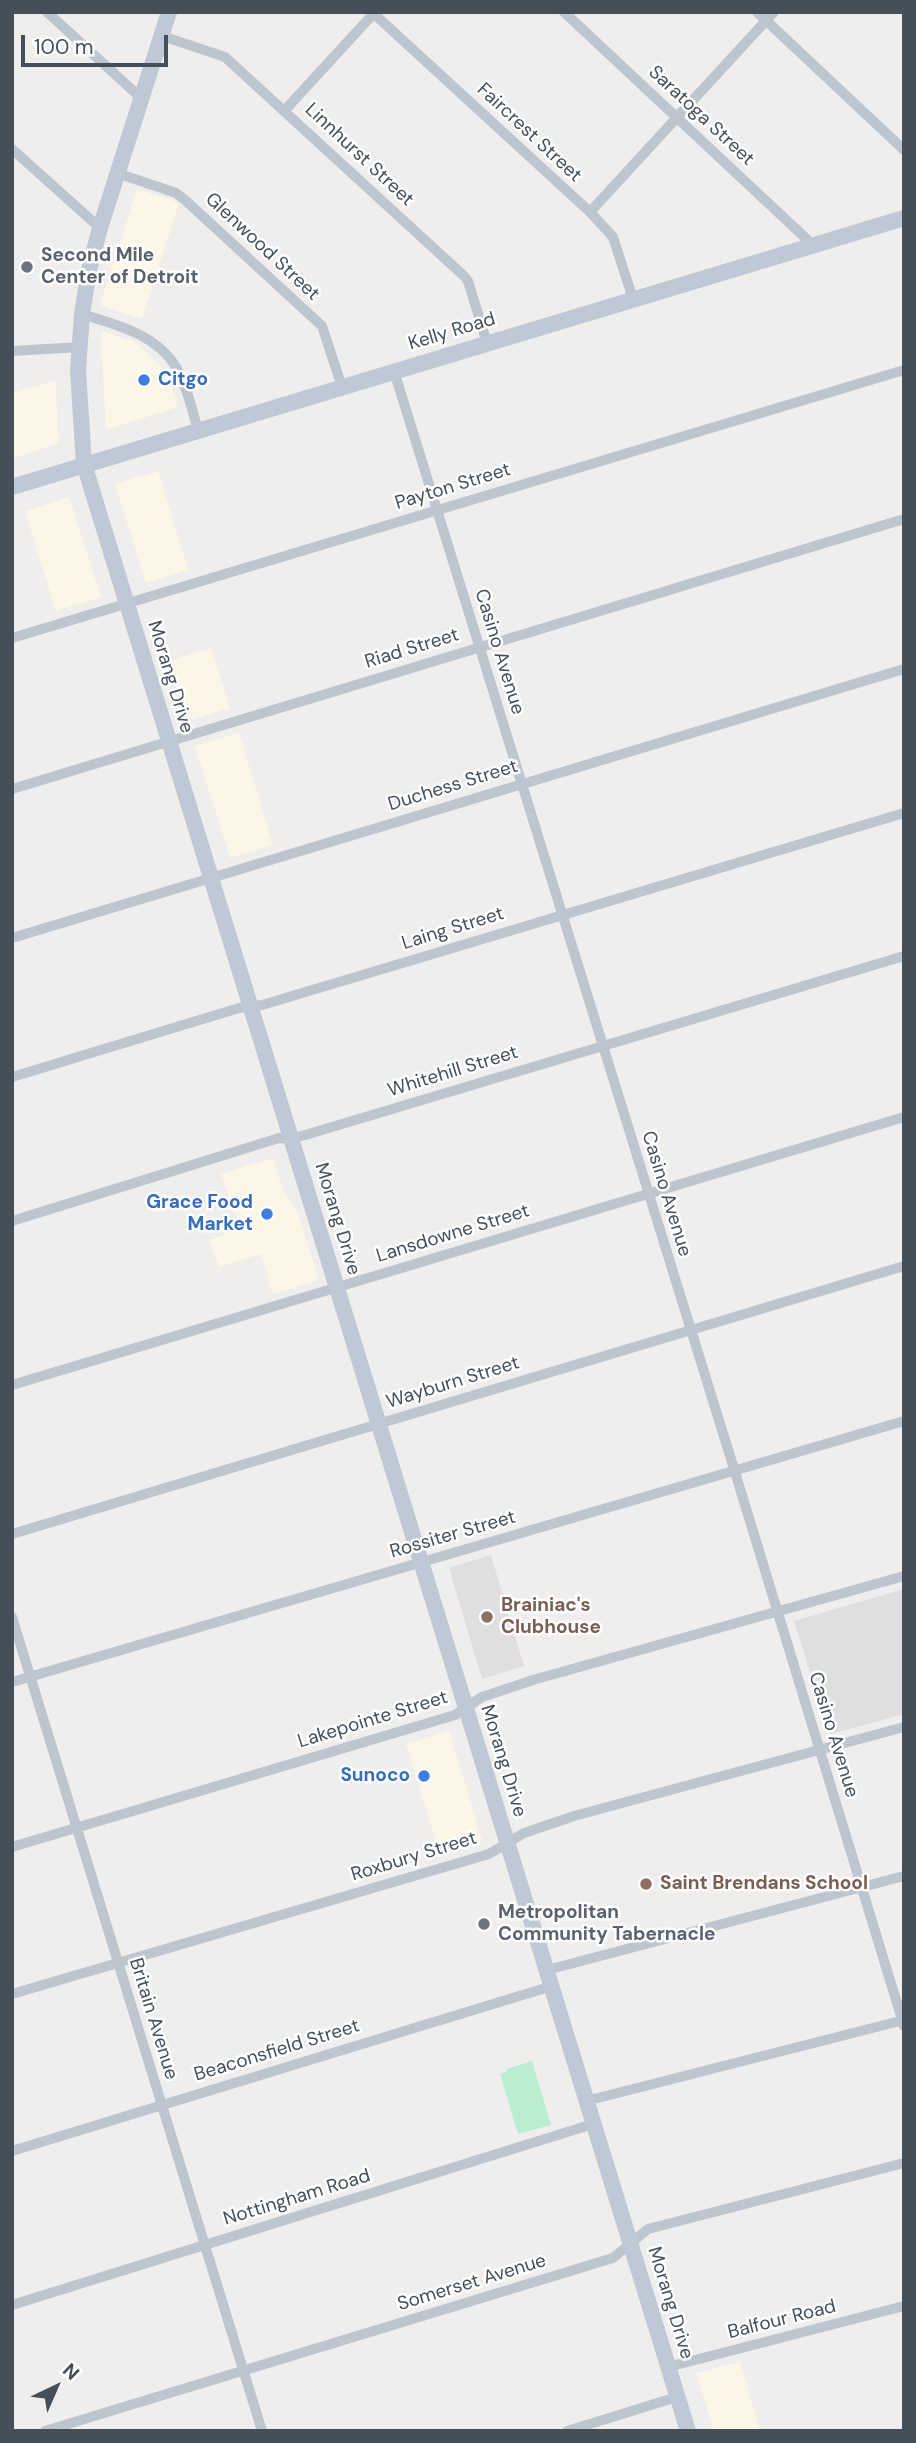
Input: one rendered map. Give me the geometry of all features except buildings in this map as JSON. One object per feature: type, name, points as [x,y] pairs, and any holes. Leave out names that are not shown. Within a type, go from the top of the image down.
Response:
[{"type":"street","points":[[47,12],[141,98]]},
{"type":"street","name":"Morang Drive","points":[[169,12],[89,270],[80,347],[79,394],[84,464],[688,2431]]},
{"type":"street","name":"Saratoga Street","points":[[564,12],[813,245]]},
{"type":"street","points":[[757,12],[770,17],[904,150]]},
{"type":"street","points":[[285,110],[373,13]]},
{"type":"street","name":"Faircrest Street","points":[[373,13],[590,212],[613,237],[633,299]]},
{"type":"street","points":[[590,212],[770,17]]},
{"type":"street","name":"Linnhurst Street","points":[[162,36],[225,57],[468,281],[487,343]]},
{"type":"street","points":[[12,149],[100,228]]},
{"type":"street","name":"Glenwood Street","points":[[117,173],[176,193],[322,326],[342,387]]},
{"type":"street","name":"Kelly Road","points":[[12,487],[904,218]]},
{"type":"street","points":[[82,314],[141,334],[163,353],[176,366],[198,430]]},
{"type":"street","points":[[12,351],[80,347]]},
{"type":"street","name":"Payton Street","points":[[12,638],[904,370]]},
{"type":"street","name":"Casino Avenue","points":[[394,371],[903,2022]]},
{"type":"street","name":"Riad Street","points":[[12,789],[904,519]]},
{"type":"street","name":"Duchess Street","points":[[12,939],[904,669]]},
{"type":"street","name":"Laing Street","points":[[12,1077],[904,813]]},
{"type":"street","name":"Whitehill Street","points":[[12,1221],[279,1138],[291,1139],[904,956]]},
{"type":"street","name":"Lansdowne Street","points":[[12,1385],[904,1117]]},
{"type":"street","name":"Wayburn Street","points":[[12,1534],[904,1266]]},
{"type":"street","name":"Rossiter Street","points":[[12,1682],[904,1420]]},
{"type":"street","name":"Lakepointe Street","points":[[12,1847],[455,1715],[482,1696],[533,1680],[904,1576]]},
{"type":"street","name":"Britain Avenue","points":[[12,1617],[261,2431]]},
{"type":"street","name":"Roxbury Street","points":[[12,1994],[489,1854],[524,1833],[574,1816],[904,1727]]},
{"type":"street","points":[[547,1970],[904,1876]]},
{"type":"street","name":"Beaconsfield Street","points":[[12,2151],[552,1986]]},
{"type":"street","points":[[586,2101],[903,2022]]},
{"type":"street","name":"Nottingham Road","points":[[12,2305],[593,2124]]},
{"type":"street","name":"Somerset Avenue","points":[[45,2431],[613,2258],[648,2229],[904,2163]]},
{"type":"street","name":"Balfour Road","points":[[668,2367],[904,2306]]},
{"type":"street","points":[[568,2431],[677,2397]]},
{"type":"shaded area","points":[[137,189],[179,203],[142,319],[100,305]]},
{"type":"shaded area","points":[[101,331],[134,341],[168,374],[178,407],[106,430]]},
{"type":"shaded area","points":[[56,381],[58,443],[12,459],[12,393]]},
{"type":"shaded area","points":[[158,471],[188,570],[146,583],[115,484]]},
{"type":"shaded area","points":[[69,497],[101,597],[56,611],[25,511]]},
{"type":"shaded area","points":[[211,648],[230,708],[187,721],[169,661]]},
{"type":"shaded area","points":[[239,733],[273,845],[230,858],[195,746]]},
{"type":"shaded area","points":[[273,1158],[283,1191],[297,1210],[319,1280],[273,1294],[261,1254],[219,1267],[209,1240],[240,1229],[221,1174]]},
{"type":"shaded area","name":"Brainiac's Clubhouse","points":[[491,1555],[524,1666],[482,1679],[449,1568]]},
{"type":"shaded area","points":[[904,1589],[904,1714],[831,1734],[794,1621]]},
{"type":"shaded area","points":[[449,1731],[482,1840],[440,1853],[406,1744]]},
{"type":"shaded area","points":[[740,2362],[760,2431],[714,2431],[696,2373]]},
{"type":"green space","points":[[532,2061],[551,2125],[518,2134],[500,2074]]},
{"type":"place","name":"Second Mile Center of Detroit","points":[[27,267]]},
{"type":"place","name":"Citgo","points":[[144,380]]},
{"type":"place","name":"Grace Food Market","points":[[267,1214]]},
{"type":"place","name":"Brainiac's Clubhouse","points":[[487,1617]]},
{"type":"place","name":"Sunoco","points":[[424,1776]]},
{"type":"place","name":"Saint Brendans School","points":[[646,1884]]},
{"type":"place","name":"Metropolitan Community Tabernacle","points":[[484,1924]]}]
